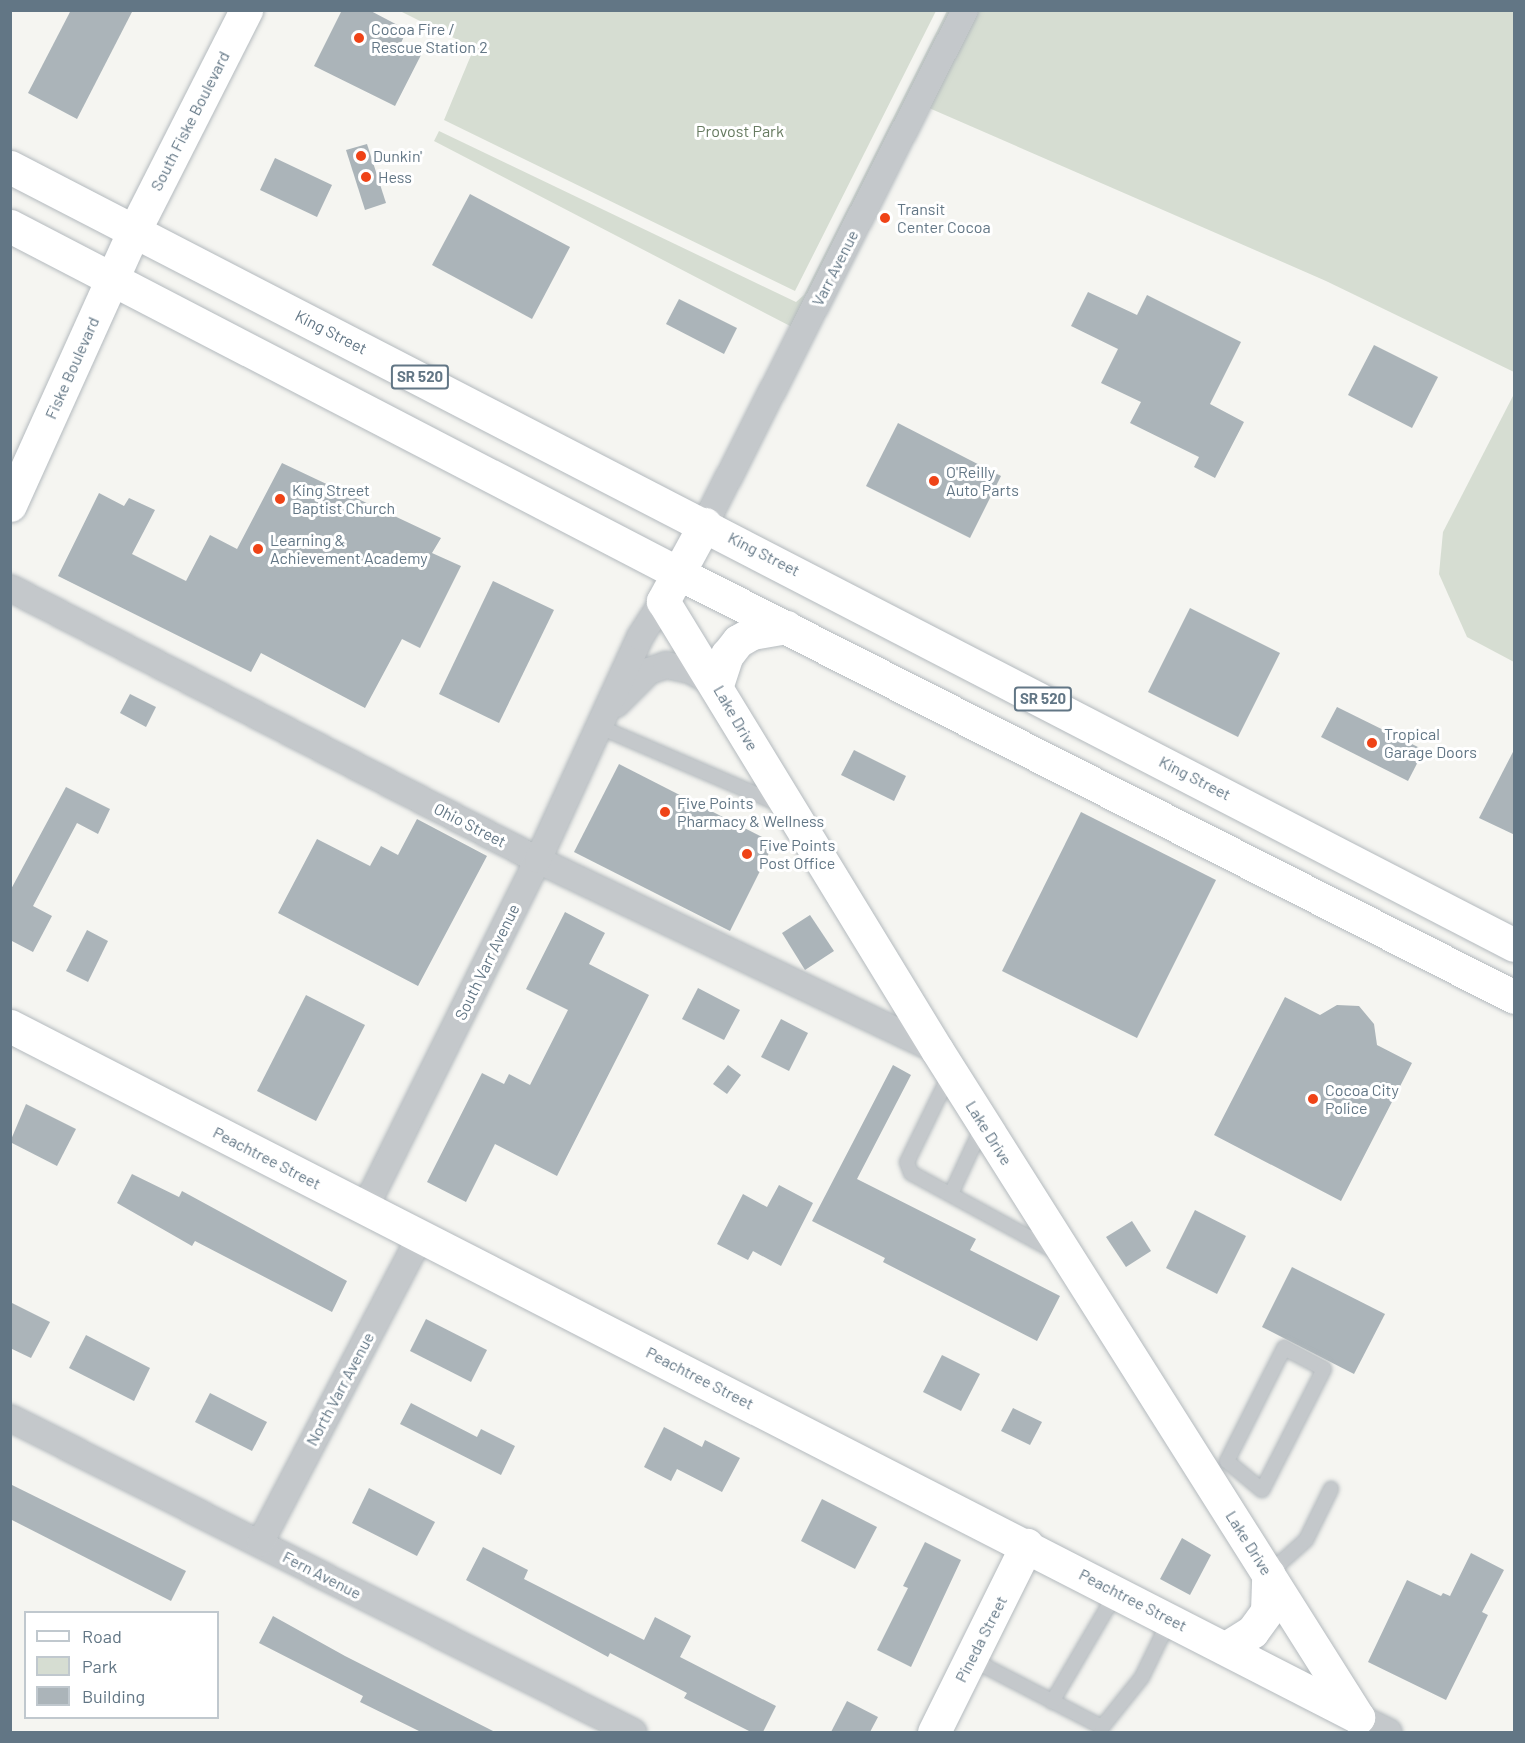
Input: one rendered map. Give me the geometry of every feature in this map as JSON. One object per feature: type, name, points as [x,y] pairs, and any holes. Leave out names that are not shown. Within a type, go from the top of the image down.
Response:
[{"type":"main road","name":"South Fiske Boulevard","points":[[134,231],[246,10]]},
{"type":"main road","name":"King Street","points":[[10,167],[705,524],[1515,945]]},
{"type":"main road","points":[[10,226],[113,279],[671,587],[786,627],[1515,997]]},
{"type":"main road","name":"Fiske Boulevard","points":[[10,505],[134,231]]},
{"type":"main road","points":[[671,587],[705,524]]},
{"type":"main road","name":"Lake Drive","points":[[671,587],[717,685],[787,807],[1068,1258],[1233,1487],[1268,1574],[1365,1725]]},
{"type":"main road","points":[[717,685],[727,656],[738,641],[752,633],[786,627]]},
{"type":"main road","name":"Peachtree Street","points":[[10,1026],[1027,1545],[1226,1648],[1365,1725]]},
{"type":"main road","name":"Pineda Street","points":[[934,1732],[1027,1545]]},
{"type":"main road","points":[[1226,1648],[1252,1632],[1267,1611],[1268,1574]]},
{"type":"street","name":"Varr Avenue","points":[[705,524],[965,10]]},
{"type":"street","points":[[602,721],[650,618],[671,587]]},
{"type":"street","name":"Ohio Street","points":[[10,588],[538,860],[944,1061]]},
{"type":"street","points":[[602,721],[649,671],[666,665],[690,670],[717,685]]},
{"type":"street","name":"South Varr Avenue","points":[[365,1208],[538,860],[602,721]]},
{"type":"street","name":"North Varr Avenue","points":[[260,1544],[421,1235]]},
{"type":"street","name":"Fern Avenue","points":[[10,1418],[633,1732]]},
{"type":"street","name":"Peachtree Street","points":[[1365,1725],[1389,1732]]},
{"type":"lane","points":[[602,721],[787,807]]},
{"type":"lane","points":[[944,1061],[907,1162],[911,1173],[1068,1258]]},
{"type":"lane","points":[[951,1194],[983,1124]]},
{"type":"lane","points":[[1284,1348],[1324,1369],[1262,1490],[1233,1487],[1227,1461],[1284,1348]]},
{"type":"lane","points":[[1268,1574],[1305,1540],[1331,1489]]},
{"type":"lane","points":[[1052,1702],[1116,1592]]},
{"type":"lane","points":[[971,1659],[1102,1727],[1142,1677],[1170,1619]]},
{"type":"green space","name":"Provost Park","points":[[936,10],[795,291],[444,120],[474,48],[400,11]]},
{"type":"green space","points":[[947,11],[952,11],[792,327],[434,141],[439,131],[796,302],[804,295]]},
{"type":"green space","points":[[978,11],[1514,11],[1514,372],[1326,281],[929,108]]},
{"type":"green space","points":[[1514,394],[1514,662],[1467,637],[1439,574],[1443,532]]},
{"type":"building","points":[[71,10],[133,10],[77,119],[28,93]]},
{"type":"building","points":[[342,10],[369,10],[407,30],[400,45],[421,55],[395,106],[314,66]]},
{"type":"building","name":"Hess","points":[[367,144],[386,203],[365,210],[346,150]]},
{"type":"building","points":[[275,158],[332,185],[317,217],[260,190]]},
{"type":"building","points":[[470,194],[570,247],[532,319],[432,265]]},
{"type":"building","points":[[1088,292],[1137,315],[1147,295],[1241,342],[1210,404],[1244,422],[1215,478],[1194,467],[1199,457],[1130,423],[1141,402],[1101,383],[1118,349],[1071,326]]},
{"type":"building","points":[[679,299],[737,328],[724,354],[666,324]]},
{"type":"building","points":[[1374,345],[1438,377],[1412,428],[1348,395]]},
{"type":"building","name":"O'Reilly Auto Parts","points":[[898,423],[1001,476],[970,538],[866,486]]},
{"type":"building","points":[[282,463],[441,538],[432,553],[461,566],[420,648],[402,639],[365,708],[261,653],[251,672],[58,576],[99,493],[124,506],[129,498],[155,510],[132,554],[186,581],[210,535],[237,549]]},
{"type":"building","points":[[493,581],[554,610],[499,723],[439,694]]},
{"type":"building","points":[[1190,608],[1280,653],[1238,737],[1148,692]]},
{"type":"building","points":[[130,694],[156,707],[146,727],[120,713]]},
{"type":"building","name":"Tropical Garage Doors","points":[[1337,707],[1424,750],[1408,781],[1321,737]]},
{"type":"building","points":[[1515,748],[1515,835],[1479,818]]},
{"type":"building","points":[[854,750],[906,776],[894,801],[841,775]]},
{"type":"building","points":[[619,764],[774,843],[730,931],[574,852]]},
{"type":"building","points":[[66,787],[110,809],[98,834],[77,823],[33,906],[52,916],[33,952],[10,940],[10,891]]},
{"type":"building","points":[[1081,812],[1216,880],[1137,1038],[1002,971]]},
{"type":"building","points":[[417,819],[487,856],[418,986],[278,913],[317,839],[370,866],[381,846],[398,855]]},
{"type":"building","points":[[565,912],[605,933],[589,964],[649,995],[557,1176],[495,1144],[466,1202],[427,1182],[482,1073],[504,1084],[509,1074],[530,1085],[568,1010],[526,989]]},
{"type":"building","points":[[810,915],[834,951],[805,970],[782,933]]},
{"type":"building","points":[[87,930],[108,941],[88,982],[66,971]]},
{"type":"building","points":[[698,988],[740,1010],[724,1040],[682,1019]]},
{"type":"building","points":[[306,995],[365,1025],[316,1121],[257,1091]]},
{"type":"building","name":"Cocoa City Police","points":[[1285,997],[1320,1015],[1337,1005],[1359,1006],[1374,1024],[1377,1045],[1412,1063],[1341,1201],[1214,1135]]},
{"type":"building","points":[[781,1019],[808,1033],[789,1071],[761,1057]]},
{"type":"building","points":[[728,1065],[741,1075],[727,1094],[713,1084]]},
{"type":"building","points":[[893,1065],[911,1075],[857,1179],[976,1239],[970,1250],[1060,1296],[1037,1341],[883,1262],[885,1258],[812,1221]]},
{"type":"building","points":[[26,1104],[76,1129],[57,1166],[10,1142]]},
{"type":"building","points":[[132,1174],[179,1197],[182,1191],[347,1281],[332,1312],[195,1241],[192,1246],[117,1203]]},
{"type":"building","points":[[779,1185],[813,1203],[781,1266],[753,1251],[748,1260],[717,1244],[743,1194],[767,1207]]},
{"type":"building","points":[[1195,1210],[1246,1236],[1217,1294],[1166,1268]]},
{"type":"building","points":[[1132,1221],[1151,1251],[1126,1267],[1106,1237]]},
{"type":"building","points":[[1292,1267],[1385,1314],[1354,1374],[1262,1327]]},
{"type":"building","points":[[10,1302],[50,1322],[31,1358],[10,1348]]},
{"type":"building","points":[[426,1319],[487,1350],[471,1382],[410,1351]]},
{"type":"building","points":[[86,1335],[150,1368],[134,1401],[69,1368]]},
{"type":"building","points":[[942,1355],[980,1374],[961,1411],[923,1392]]},
{"type":"building","points":[[210,1393],[267,1422],[252,1451],[195,1422]]},
{"type":"building","points":[[411,1403],[477,1437],[481,1429],[515,1446],[501,1475],[400,1424]]},
{"type":"building","points":[[1013,1408],[1042,1422],[1030,1445],[1001,1431]]},
{"type":"building","points":[[664,1427],[702,1447],[705,1440],[740,1458],[722,1492],[677,1469],[671,1481],[644,1467]]},
{"type":"building","points":[[10,1484],[186,1571],[171,1601],[10,1519]]},
{"type":"building","points":[[369,1488],[435,1522],[417,1556],[352,1523]]},
{"type":"building","points":[[822,1499],[877,1527],[855,1569],[801,1541]]},
{"type":"building","points":[[1182,1538],[1211,1555],[1190,1595],[1160,1579]]},
{"type":"building","points":[[925,1542],[961,1560],[911,1667],[877,1650],[908,1588],[903,1586]]},
{"type":"building","points":[[483,1547],[528,1570],[524,1579],[644,1640],[655,1617],[691,1636],[680,1657],[776,1706],[763,1732],[751,1732],[684,1698],[687,1693],[610,1653],[608,1657],[466,1580]]},
{"type":"building","points":[[1471,1553],[1504,1570],[1482,1612],[1488,1615],[1446,1700],[1368,1662],[1407,1580],[1441,1596],[1443,1593],[1450,1596]]},
{"type":"building","points":[[273,1616],[345,1656],[495,1732],[421,1732],[360,1702],[363,1696],[259,1643]]},
{"type":"building","points":[[847,1701],[878,1717],[870,1732],[831,1732]]},
{"type":"place","name":"Cocoa Fire / Rescue Station 2","points":[[359,38]]},
{"type":"place","name":"Dunkin'","points":[[361,156]]},
{"type":"place","name":"Hess","points":[[366,177]]},
{"type":"place","name":"Transit Center Cocoa","points":[[885,218]]},
{"type":"place","name":"O'Reilly Auto Parts","points":[[934,481]]},
{"type":"place","name":"King Street Baptist Church","points":[[280,499]]},
{"type":"place","name":"Learning & Achievement Academy","points":[[258,549]]},
{"type":"place","name":"Tropical Garage Doors","points":[[1372,743]]},
{"type":"place","name":"Five Points Pharmacy & Wellness","points":[[665,812]]},
{"type":"place","name":"Five Points Post Office","points":[[747,854]]},
{"type":"place","name":"Cocoa City Police","points":[[1313,1099]]}]
